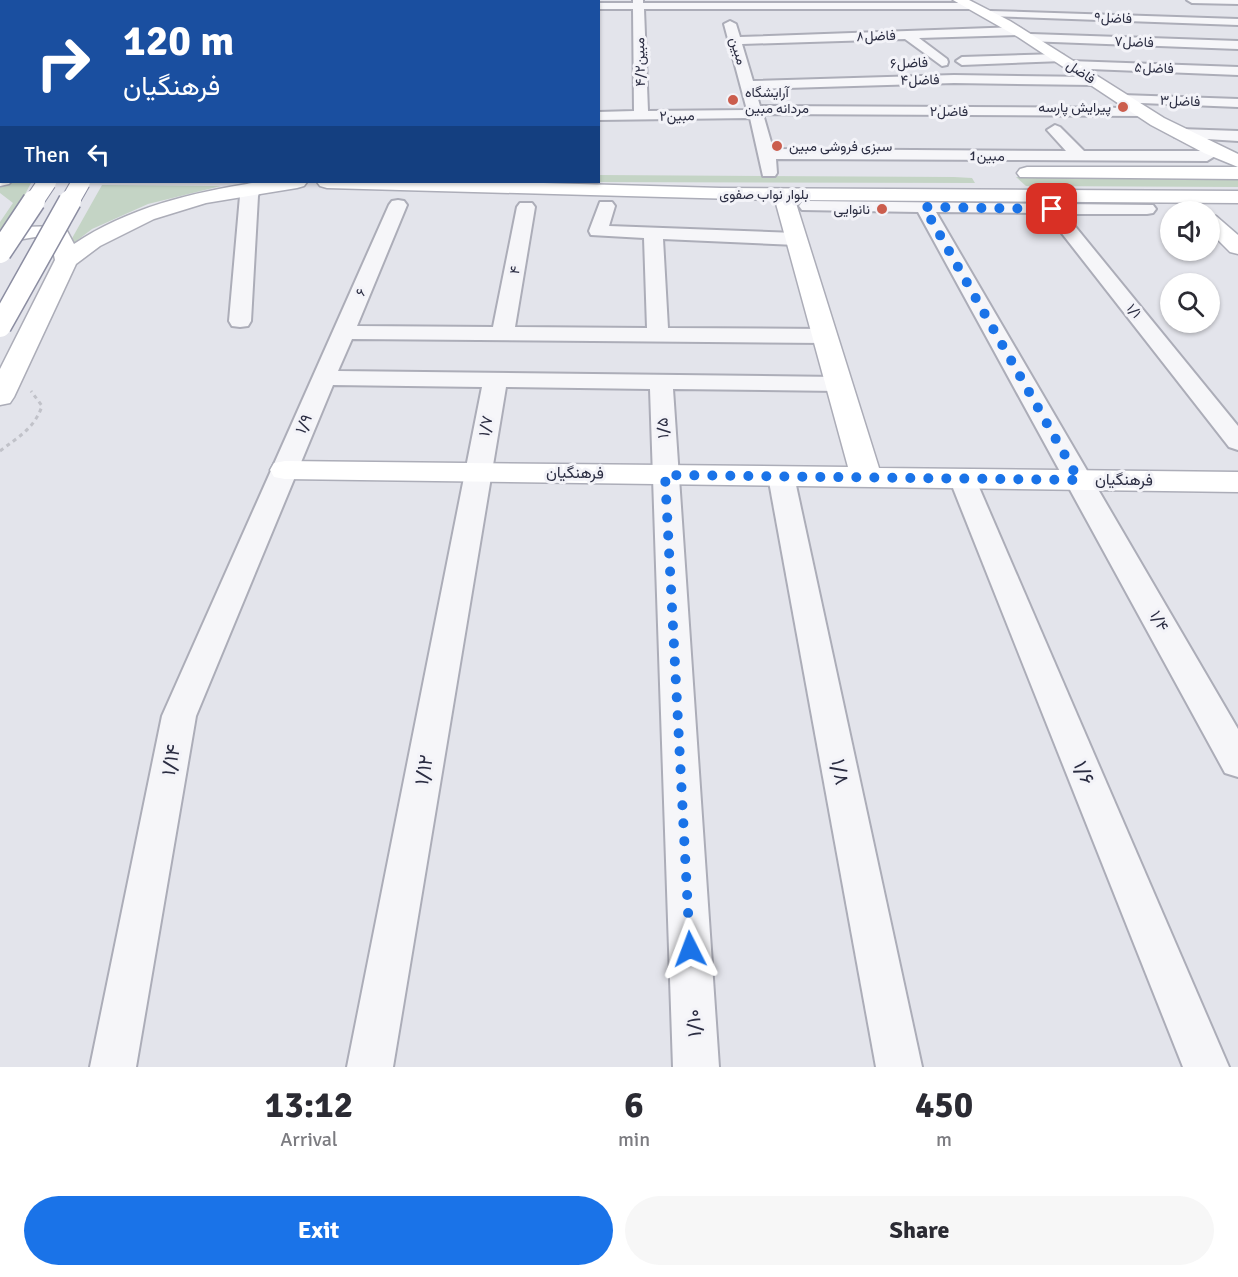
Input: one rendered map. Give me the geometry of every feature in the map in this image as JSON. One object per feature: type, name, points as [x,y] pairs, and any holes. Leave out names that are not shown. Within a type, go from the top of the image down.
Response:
[{"type":"main road","name":"فاضل","points":[[965,3],[1024,35],[1093,81],[1180,134],[1202,159],[1236,162]]},
{"type":"main road","points":[[916,173],[994,173],[1202,159],[1236,162]]},
{"type":"main road","name":"بلوار نواب صفوی","points":[[746,172],[768,164],[787,183]]},
{"type":"main road","points":[[994,173],[1013,195]]},
{"type":"main road","points":[[0,252],[46,183]]},
{"type":"main road","points":[[0,326],[80,183]]},
{"type":"main road","points":[[0,397],[66,260],[104,233],[154,210],[224,192],[290,183]]},
{"type":"main road","name":"بلوار نواب صفوی","points":[[600,183],[787,183],[1146,203],[1233,197]]},
{"type":"main road","points":[[787,183],[796,239],[866,477]]},
{"type":"main road","points":[[1146,203],[1160,206]]},
{"type":"main road","points":[[1220,230],[1238,247]]},
{"type":"main road","points":[[0,237],[35,231],[58,234],[63,240],[66,260]]},
{"type":"main road","name":"فرهنگیان","points":[[285,470],[1238,482]]},
{"type":"street","points":[[1192,0],[1238,1]]},
{"type":"street","points":[[600,6],[639,3],[965,3]]},
{"type":"street","name":"۴/۲مبین","points":[[639,3],[641,117]]},
{"type":"street","name":"مبین","points":[[724,3],[756,112],[768,164]]},
{"type":"street","name":"۹فاضل","points":[[988,14],[1238,21]]},
{"type":"street","points":[[1150,19],[1204,69]]},
{"type":"street","points":[[908,35],[942,62]]},
{"type":"street","name":"۸فاضل","points":[[735,41],[908,35],[1024,35]]},
{"type":"street","name":"۷فاضل","points":[[1024,35],[1238,45]]},
{"type":"street","name":"۶فاضل","points":[[919,63],[1064,61]]},
{"type":"street","name":"۵فاضل","points":[[1064,61],[1238,70]]},
{"type":"street","name":"۴فاضل","points":[[748,85],[954,79],[1093,81]]},
{"type":"street","name":"۳فاضل","points":[[1122,99],[1237,95]]},
{"type":"street","name":"۲مبین","points":[[600,116],[641,117],[756,112]]},
{"type":"street","name":"۲فاضل","points":[[756,112],[1143,112]]},
{"type":"street","points":[[1055,130],[1081,157]]},
{"type":"street","points":[[1180,134],[1238,136]]},
{"type":"street","points":[[849,138],[856,155]]},
{"type":"street","points":[[957,140],[969,155]]},
{"type":"street","name":"1مبین","points":[[768,164],[856,155],[1202,159]]},
{"type":"street","points":[[240,321],[249,196],[254,188]]},
{"type":"street","points":[[808,206],[1052,209],[1146,203]]},
{"type":"street","name":"۶","points":[[324,378],[398,206]]},
{"type":"street","points":[[606,206],[598,231],[796,239]]},
{"type":"street","name":"۴","points":[[503,333],[526,207]]},
{"type":"street","name":"۱/۴","points":[[924,207],[1238,762]]},
{"type":"street","name":"۱/۱","points":[[1052,209],[1238,442]]},
{"type":"street","points":[[653,233],[658,334]]},
{"type":"street","points":[[344,332],[825,336]]},
{"type":"street","points":[[324,378],[838,384]]},
{"type":"street","name":"۱/۹","points":[[285,470],[324,378]]},
{"type":"street","name":"۱/۷","points":[[478,472],[495,380]]},
{"type":"street","name":"۱/۵","points":[[661,382],[665,475]]},
{"type":"street","name":"۱/۱۴","points":[[112,1067],[179,716],[285,470]]},
{"type":"street","name":"۱/۱۲","points":[[370,1067],[478,472]]},
{"type":"street","name":"۱/۱۰","points":[[665,475],[696,1067]]},
{"type":"street","name":"۱/۸","points":[[781,476],[898,1067]]},
{"type":"street","name":"۱/۶","points":[[962,478],[1206,1067]]},
{"type":"path","points":[[0,451],[29,432],[39,416],[42,406],[28,387]]},
{"type":"green space","points":[[600,175],[954,177],[972,178],[975,183],[600,182]]},
{"type":"green space","points":[[1016,177],[1238,179],[1238,187],[1026,186]]},
{"type":"green space","points":[[0,183],[31,183],[22,200],[0,230],[0,222],[13,203],[0,193]]},
{"type":"green space","points":[[102,185],[221,186],[148,204],[92,229],[66,249]]},
{"type":"place","name":"آرایشگاه مردانه مبین","points":[[733,100]]},
{"type":"place","name":"پیرایش پارسه","points":[[1123,107]]},
{"type":"place","name":"سبزی فروشی مبین","points":[[777,146]]},
{"type":"place","name":"نانوایی","points":[[882,209]]},
{"type":"route","points":[[690,949],[665,475],[1079,480],[924,207],[1052,209]]}]
